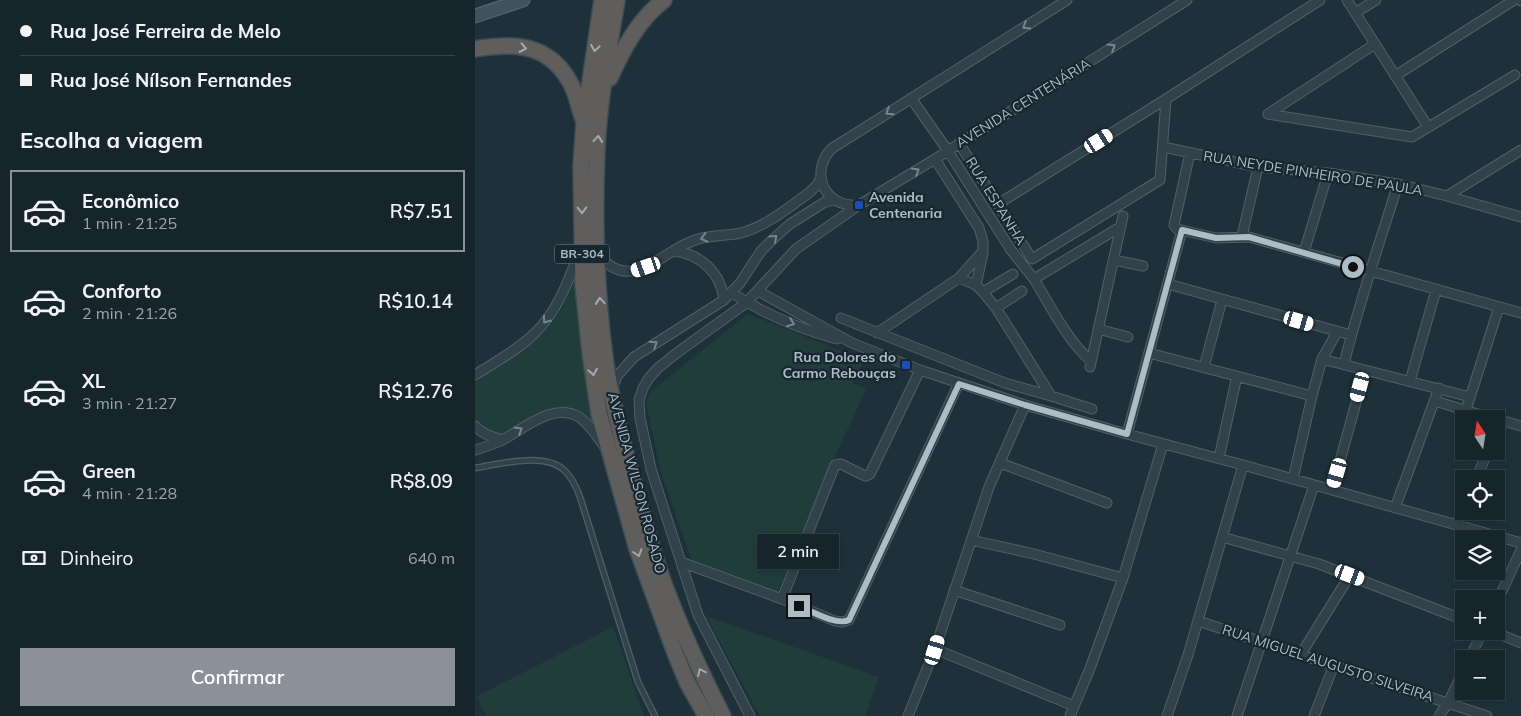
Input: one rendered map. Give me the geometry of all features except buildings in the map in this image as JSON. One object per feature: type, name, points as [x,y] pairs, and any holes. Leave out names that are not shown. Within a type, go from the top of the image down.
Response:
[{"type":"highway","name":"AVENIDA WILSON ROSADO","points":[[602,0],[584,122],[581,166],[583,285],[590,353],[599,414],[637,549],[687,682],[706,716]]},
{"type":"highway","name":"AVENIDA WILSON ROSADO","points":[[617,0],[602,98],[597,148],[597,254],[606,366],[615,416],[662,578],[689,646],[723,716]]},
{"type":"highway","points":[[602,98],[625,45],[638,27],[664,0]]},
{"type":"highway","points":[[475,49],[507,45],[526,47],[544,55],[556,64],[572,87],[584,122]]},
{"type":"main road","points":[[475,10],[506,0]]},
{"type":"main road","points":[[475,16],[523,0]]},
{"type":"street","points":[[859,205],[846,205],[834,200],[825,190],[821,178],[822,166],[827,154],[831,150],[1067,0]]},
{"type":"street","name":"AVENIDA CENTENÁRIA","points":[[750,716],[698,615],[651,469],[640,418],[639,400],[649,378],[678,352],[746,303],[796,249],[859,205],[1187,0]]},
{"type":"street","points":[[998,204],[1320,0]]},
{"type":"street","points":[[1347,0],[1428,127]]},
{"type":"street","points":[[1355,13],[1376,0]]},
{"type":"street","points":[[1395,76],[1514,0]]},
{"type":"street","points":[[1375,44],[1268,114],[1412,136],[1515,75]]},
{"type":"street","points":[[911,98],[1011,250],[1034,279],[1072,340],[1090,364],[1123,216]]},
{"type":"street","points":[[1163,147],[1166,99]]},
{"type":"street","name":"RUA ESPANHA","points":[[959,143],[1032,259],[1160,180],[1163,147]]},
{"type":"street","name":"RUA NEYDE PINHEIRO DE PAULA","points":[[1163,147],[1259,167],[1328,173],[1398,184],[1521,217]]},
{"type":"street","points":[[1447,196],[1521,150]]},
{"type":"street","points":[[1127,434],[1168,284],[1190,153]]},
{"type":"street","points":[[935,159],[979,228],[983,241],[980,288]]},
{"type":"street","points":[[1242,236],[1259,167]]},
{"type":"street","points":[[1304,252],[1328,173]]},
{"type":"street","points":[[597,254],[606,265],[626,272],[646,267],[693,240],[739,233],[765,224],[810,192],[821,178]]},
{"type":"street","points":[[1344,364],[1351,335],[1398,184]]},
{"type":"street","points":[[611,392],[617,376],[634,357],[724,300],[732,293],[761,251],[790,224],[825,202],[834,200]]},
{"type":"street","points":[[969,212],[982,204]]},
{"type":"street","points":[[783,211],[790,224]]},
{"type":"street","points":[[1034,279],[1120,227]]},
{"type":"street","points":[[1178,228],[1216,238],[1242,236],[1521,313]]},
{"type":"street","points":[[475,375],[536,333],[553,310],[569,278],[582,245]]},
{"type":"street","points":[[674,251],[689,254],[701,260],[721,283],[724,300]]},
{"type":"street","points":[[877,333],[959,278],[983,251]]},
{"type":"street","points":[[1114,260],[1143,266]]},
{"type":"street","points":[[980,288],[1013,274]]},
{"type":"street","points":[[959,278],[980,288],[996,308],[1051,396]]},
{"type":"street","points":[[1168,284],[1351,335]]},
{"type":"street","points":[[1410,381],[1436,290]]},
{"type":"street","points":[[758,291],[852,342],[959,384],[1127,434],[1521,543]]},
{"type":"street","points":[[996,308],[1022,291]]},
{"type":"street","points":[[732,293],[746,303],[768,314],[819,334],[852,342]]},
{"type":"street","points":[[1204,367],[1222,300]]},
{"type":"street","points":[[1435,401],[1466,410],[1499,307]]},
{"type":"street","points":[[841,318],[1005,383],[1092,409]]},
{"type":"street","points":[[1098,329],[1128,337]]},
{"type":"street","points":[[1293,479],[1312,396],[1323,359],[1337,332]]},
{"type":"street","points":[[1149,353],[1312,396]]},
{"type":"street","points":[[1323,359],[1470,397]]},
{"type":"street","points":[[782,598],[836,464],[841,464],[863,475],[868,475],[871,472],[920,370]]},
{"type":"street","points":[[1332,490],[1365,370]]},
{"type":"street","points":[[1219,458],[1237,376]]},
{"type":"street","points":[[681,562],[782,598],[835,621],[846,622],[851,616],[959,384]]},
{"type":"street","points":[[1395,508],[1439,388]]},
{"type":"street","points":[[908,716],[935,650],[989,487],[1025,405]]},
{"type":"street","points":[[475,450],[503,440],[548,414],[560,412],[578,417],[588,425],[610,453]]},
{"type":"street","points":[[1505,422],[1521,426]]},
{"type":"street","points":[[475,426],[490,436],[503,440]]},
{"type":"street","points":[[1070,716],[1123,578],[1163,444]]},
{"type":"street","points":[[999,463],[1107,503]]},
{"type":"street","points":[[1167,716],[1243,465]]},
{"type":"street","points":[[1237,716],[1314,485]]},
{"type":"street","points":[[1456,525],[1458,520]]},
{"type":"street","points":[[1222,536],[1319,564],[1455,616]]},
{"type":"street","points":[[971,540],[1010,548],[1123,578]]},
{"type":"street","points":[[1502,590],[1521,550]]},
{"type":"street","points":[[1301,654],[1350,575]]},
{"type":"street","points":[[954,590],[1060,625]]},
{"type":"street","name":"RUA MIGUEL AUGUSTO SILVEIRA","points":[[1197,620],[1487,716]]},
{"type":"street","points":[[1505,636],[1521,643]]},
{"type":"street","points":[[935,650],[1074,706]]},
{"type":"street","points":[[1314,716],[1335,665]]},
{"type":"street","points":[[1439,716],[1455,687]]},
{"type":"lane","points":[[475,468],[531,461],[548,461],[563,469],[573,480],[638,682],[655,716]]},
{"type":"green space","points":[[575,277],[582,359],[594,426],[571,410],[554,408],[536,415],[503,435],[484,428],[475,420],[475,382],[534,342],[548,328],[568,296]]},
{"type":"green space","points":[[748,314],[864,360],[853,383],[866,389],[778,591],[692,560],[661,473],[646,402],[650,392]]},
{"type":"green space","points":[[706,616],[879,677],[865,716],[760,716]]},
{"type":"green space","points":[[613,627],[644,716],[486,716],[477,696]]},
{"type":"place","name":"Avenida Centenaria","points":[[859,205]]},
{"type":"place","name":"Rua Dolores do Carmo Rebouças","points":[[906,365]]},
{"type":"route","points":[[799,606],[835,621],[846,622],[849,620],[959,384],[1127,434],[1182,230],[1216,238],[1249,237],[1353,267]]}]
